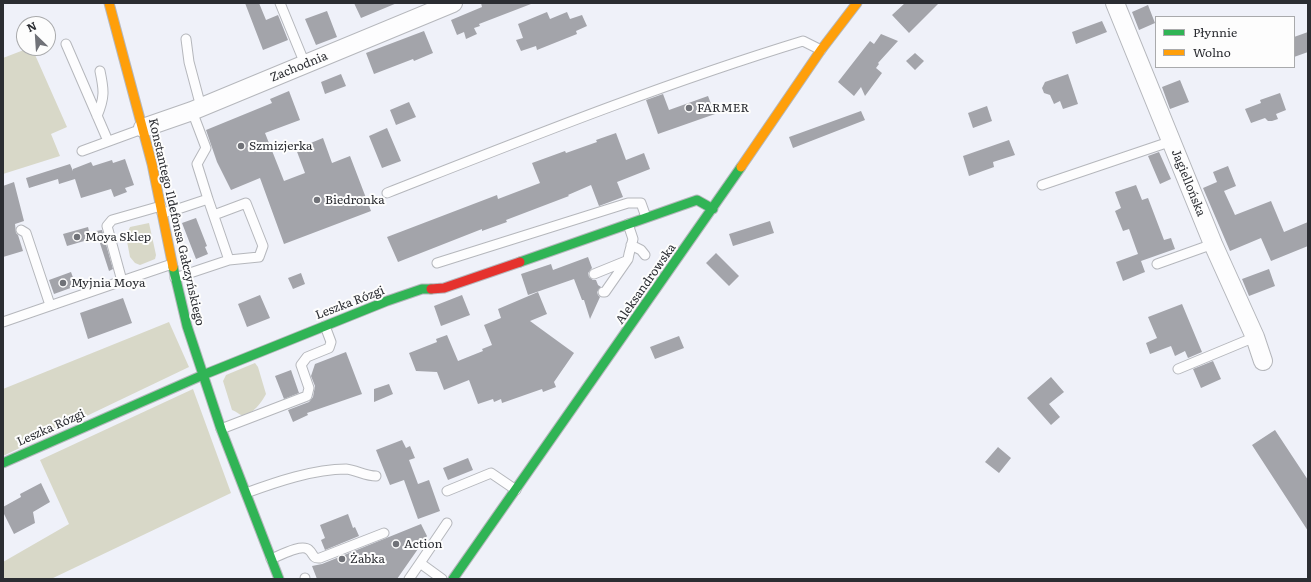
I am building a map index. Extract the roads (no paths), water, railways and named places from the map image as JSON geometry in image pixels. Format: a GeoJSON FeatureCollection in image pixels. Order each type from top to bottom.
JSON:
{"type":"FeatureCollection","features":[{"type":"Feature","properties":{"kind":"street","name":"Konstantego Ildefonsa Gałczyńskiego"},"geometry":{"type":"LineString","coordinates":[[109,3],[143,128],[175,278],[187,326],[221,429],[279,579]]}},
{"type":"Feature","properties":{"kind":"street","name":"Zachodnia"},"geometry":{"type":"LineString","coordinates":[[143,128],[196,109],[453,3]]}},
{"type":"Feature","properties":{"kind":"street","name":"Aleksandrowska"},"geometry":{"type":"LineString","coordinates":[[452,579],[713,209],[821,50],[857,3]]}},
{"type":"Feature","properties":{"kind":"street","name":"Jagiellońska"},"geometry":{"type":"LineString","coordinates":[[1116,3],[1213,244],[1255,337],[1263,361]]}},
{"type":"Feature","properties":{"kind":"street","name":"Leszka Rózgi"},"geometry":{"type":"LineString","coordinates":[[3,463],[202,375],[387,301],[422,289],[444,288],[697,200],[713,209]]}},
{"type":"Feature","properties":{"kind":"lane"},"geometry":{"type":"LineString","coordinates":[[280,3],[305,64]]}},
{"type":"Feature","properties":{"kind":"lane"},"geometry":{"type":"LineString","coordinates":[[186,39],[196,109],[206,148],[197,164],[229,260]]}},
{"type":"Feature","properties":{"kind":"lane"},"geometry":{"type":"LineString","coordinates":[[387,193],[632,98],[767,52],[803,41],[821,50]]}},
{"type":"Feature","properties":{"kind":"lane"},"geometry":{"type":"LineString","coordinates":[[66,44],[108,141]]}},
{"type":"Feature","properties":{"kind":"lane"},"geometry":{"type":"LineString","coordinates":[[97,116],[103,103],[103,86],[100,71]]}},
{"type":"Feature","properties":{"kind":"lane"},"geometry":{"type":"LineString","coordinates":[[82,151],[143,128]]}},
{"type":"Feature","properties":{"kind":"lane"},"geometry":{"type":"LineString","coordinates":[[1042,185],[1172,141]]}},
{"type":"Feature","properties":{"kind":"lane"},"geometry":{"type":"LineString","coordinates":[[122,281],[107,226],[112,220],[161,210],[175,210],[208,198]]}},
{"type":"Feature","properties":{"kind":"lane"},"geometry":{"type":"LineString","coordinates":[[175,278],[229,260],[260,257],[263,246],[246,203],[214,215]]}},
{"type":"Feature","properties":{"kind":"lane"},"geometry":{"type":"LineString","coordinates":[[437,263],[628,203],[640,203],[646,218]]}},
{"type":"Feature","properties":{"kind":"lane"},"geometry":{"type":"LineString","coordinates":[[603,292],[605,292],[626,261],[632,245],[633,239],[627,224]]}},
{"type":"Feature","properties":{"kind":"lane"},"geometry":{"type":"LineString","coordinates":[[21,230],[26,233],[50,305]]}},
{"type":"Feature","properties":{"kind":"lane"},"geometry":{"type":"LineString","coordinates":[[1157,264],[1213,244]]}},
{"type":"Feature","properties":{"kind":"lane"},"geometry":{"type":"LineString","coordinates":[[632,245],[641,250],[645,255]]}},
{"type":"Feature","properties":{"kind":"lane"},"geometry":{"type":"LineString","coordinates":[[594,274],[626,261]]}},
{"type":"Feature","properties":{"kind":"lane"},"geometry":{"type":"LineString","coordinates":[[3,322],[172,264]]}},
{"type":"Feature","properties":{"kind":"lane"},"geometry":{"type":"LineString","coordinates":[[221,429],[307,396],[309,388],[301,364],[307,357],[329,348],[331,342],[325,326]]}},
{"type":"Feature","properties":{"kind":"lane"},"geometry":{"type":"LineString","coordinates":[[1178,369],[1255,337]]}},
{"type":"Feature","properties":{"kind":"lane"},"geometry":{"type":"LineString","coordinates":[[246,493],[307,474],[348,469],[366,475],[376,476]]}},
{"type":"Feature","properties":{"kind":"lane"},"geometry":{"type":"LineString","coordinates":[[447,491],[491,473],[516,490]]}},
{"type":"Feature","properties":{"kind":"lane"},"geometry":{"type":"LineString","coordinates":[[409,579],[447,523]]}},
{"type":"Feature","properties":{"kind":"lane"},"geometry":{"type":"LineString","coordinates":[[271,559],[299,548],[309,550],[312,557],[316,559],[384,533]]}},
{"type":"Feature","properties":{"kind":"lane"},"geometry":{"type":"LineString","coordinates":[[420,563],[442,579]]}},
{"type":"Feature","properties":{"kind":"place","name":"FARMER"},"geometry":{"type":"Point","coordinates":[689,108]}},
{"type":"Feature","properties":{"kind":"place","name":"Szmizjerka"},"geometry":{"type":"Point","coordinates":[241,146]}},
{"type":"Feature","properties":{"kind":"place","name":"Biedronka"},"geometry":{"type":"Point","coordinates":[317,200]}},
{"type":"Feature","properties":{"kind":"place","name":"Moya Sklep"},"geometry":{"type":"Point","coordinates":[77,237]}},
{"type":"Feature","properties":{"kind":"place","name":"Myjnia Moya"},"geometry":{"type":"Point","coordinates":[63,283]}},
{"type":"Feature","properties":{"kind":"place","name":"Action"},"geometry":{"type":"Point","coordinates":[396,544]}},
{"type":"Feature","properties":{"kind":"place","name":"Żabka"},"geometry":{"type":"Point","coordinates":[342,559]}}]}
